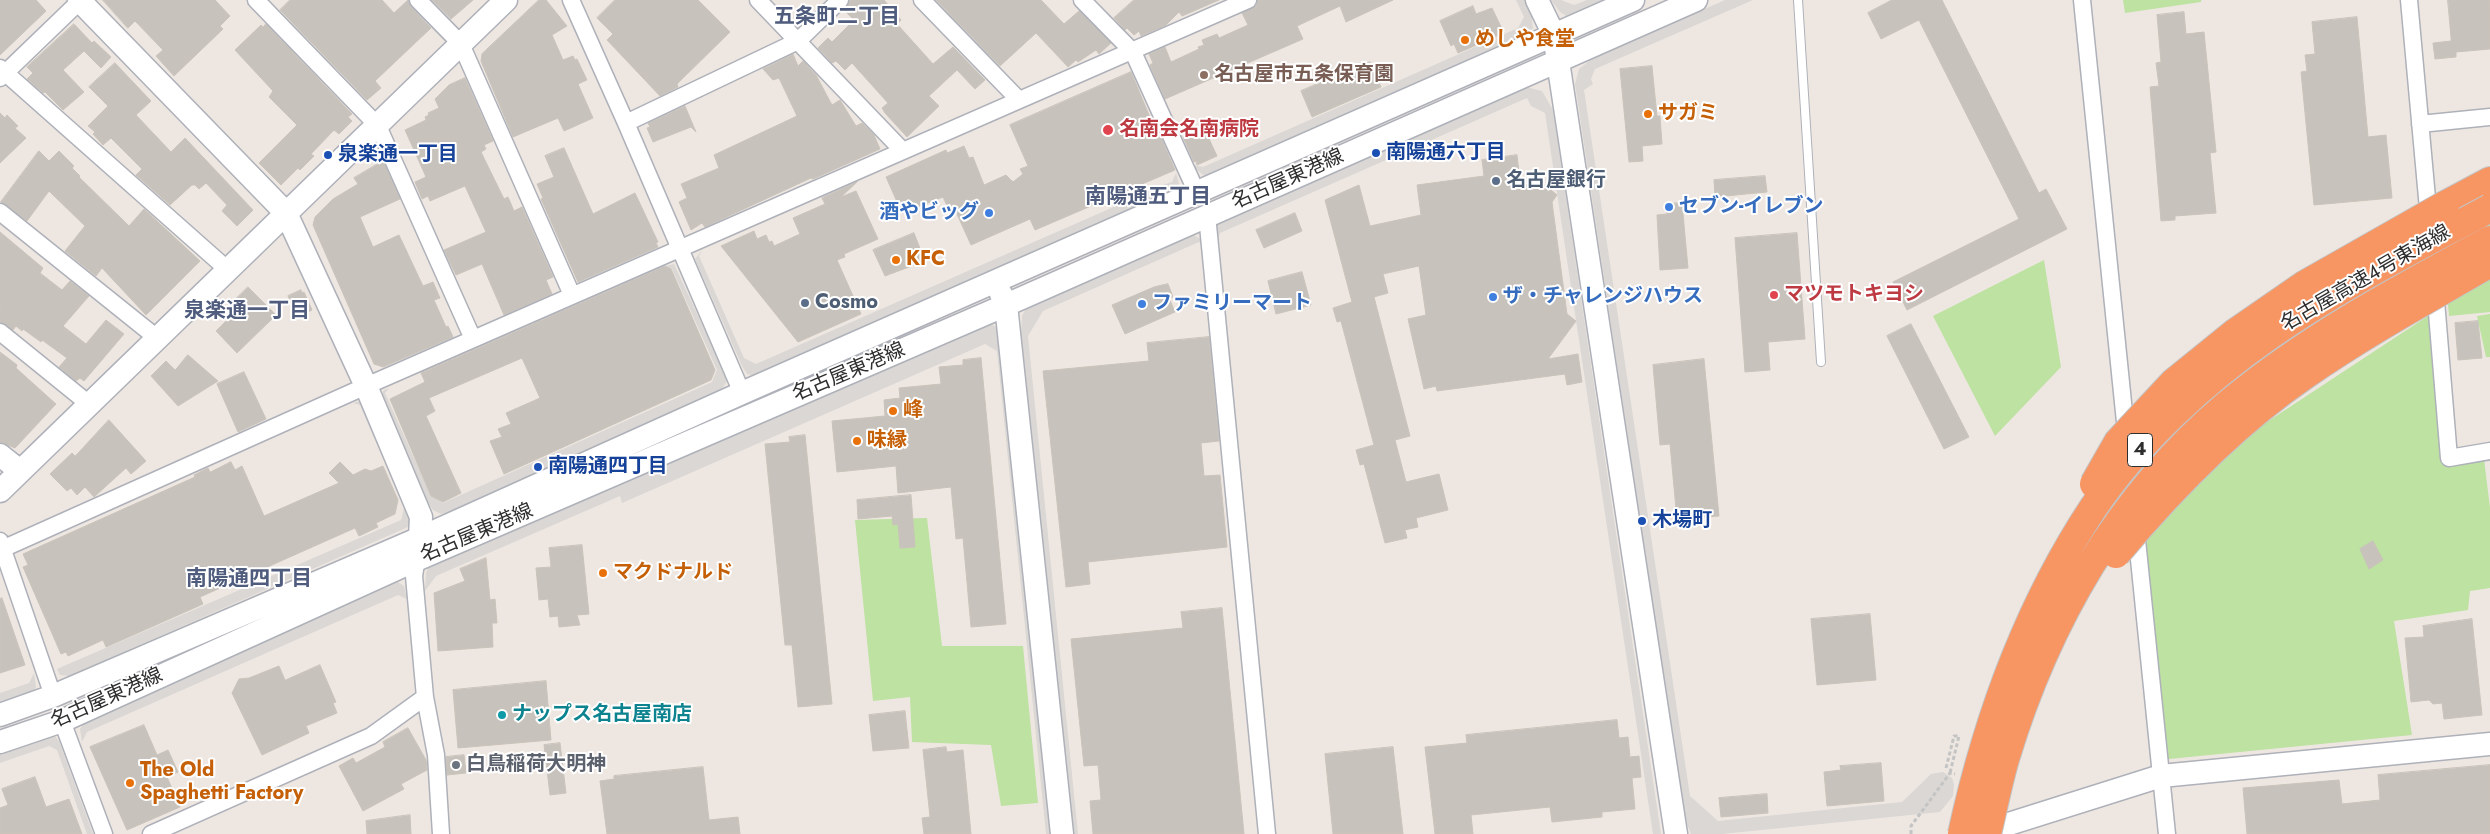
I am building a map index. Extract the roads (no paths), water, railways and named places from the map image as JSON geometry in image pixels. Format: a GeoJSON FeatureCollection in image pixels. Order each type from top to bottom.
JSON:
{"type":"FeatureCollection","features":[{"type":"Feature","properties":{"kind":"highway"},"geometry":{"type":"LineString","coordinates":[[1976,834],[2000,757],[2014,693],[2082,505],[2118,442],[2166,389],[2236,332],[2304,284],[2490,181]]}},
{"type":"Feature","properties":{"kind":"highway","name":"名古屋高速4号東海線"},"geometry":{"type":"LineString","coordinates":[[1976,834],[1976,773],[1999,696],[2019,647],[2070,546],[2093,508],[2118,475],[2186,403],[2223,370],[2270,335],[2339,290],[2490,208]]}},
{"type":"Feature","properties":{"kind":"highway","name":"名古屋高速4号東海線"},"geometry":{"type":"LineString","coordinates":[[1976,834],[2005,760],[2025,699],[2062,615],[2104,544],[2150,481],[2228,405],[2293,355],[2356,315],[2490,240]]}},
{"type":"Feature","properties":{"kind":"highway"},"geometry":{"type":"LineString","coordinates":[[2014,693],[2064,615],[2164,499],[2214,450],[2304,375],[2392,319],[2490,263]]}},
{"type":"Feature","properties":{"kind":"main road"},"geometry":{"type":"LineString","coordinates":[[80,0],[286,213],[366,386],[421,517],[420,538]]}},
{"type":"Feature","properties":{"kind":"main road"},"geometry":{"type":"LineString","coordinates":[[0,490],[506,0]]}},
{"type":"Feature","properties":{"kind":"main road"},"geometry":{"type":"LineString","coordinates":[[1537,0],[1554,35],[1676,834]]}},
{"type":"Feature","properties":{"kind":"main road","name":"名古屋東港線"},"geometry":{"type":"LineString","coordinates":[[0,715],[53,696],[420,538],[742,393],[1633,0]]}},
{"type":"Feature","properties":{"kind":"main road","name":"名古屋東港線"},"geometry":{"type":"LineString","coordinates":[[0,742],[62,721],[416,560],[1006,305],[1696,0]]}},
{"type":"Feature","properties":{"kind":"main road"},"geometry":{"type":"LineString","coordinates":[[995,281],[1006,305],[1062,834]]}},
{"type":"Feature","properties":{"kind":"main road"},"geometry":{"type":"LineString","coordinates":[[0,454],[20,471]]}},
{"type":"Feature","properties":{"kind":"main road"},"geometry":{"type":"LineString","coordinates":[[1976,834],[2161,776],[2490,744]]}},
{"type":"Feature","properties":{"kind":"street"},"geometry":{"type":"LineString","coordinates":[[80,0],[2,73],[228,270]]}},
{"type":"Feature","properties":{"kind":"street"},"geometry":{"type":"LineString","coordinates":[[256,0],[378,126],[473,339]]}},
{"type":"Feature","properties":{"kind":"street"},"geometry":{"type":"LineString","coordinates":[[418,0],[461,44],[572,295]]}},
{"type":"Feature","properties":{"kind":"street"},"geometry":{"type":"LineString","coordinates":[[571,0],[742,393]]}},
{"type":"Feature","properties":{"kind":"street"},"geometry":{"type":"LineString","coordinates":[[758,0],[903,151]]}},
{"type":"Feature","properties":{"kind":"street"},"geometry":{"type":"LineString","coordinates":[[626,123],[798,41],[840,0]]}},
{"type":"Feature","properties":{"kind":"street"},"geometry":{"type":"LineString","coordinates":[[922,0],[1019,100]]}},
{"type":"Feature","properties":{"kind":"street"},"geometry":{"type":"LineString","coordinates":[[1082,0],[1132,52],[1197,193]]}},
{"type":"Feature","properties":{"kind":"street"},"geometry":{"type":"LineString","coordinates":[[53,696],[1,546],[1248,0]]}},
{"type":"Feature","properties":{"kind":"street"},"geometry":{"type":"LineString","coordinates":[[2082,0],[2167,834]]}},
{"type":"Feature","properties":{"kind":"street"},"geometry":{"type":"LineString","coordinates":[[2409,0],[2449,458],[2490,451]]}},
{"type":"Feature","properties":{"kind":"street"},"geometry":{"type":"LineString","coordinates":[[2420,124],[2490,117]]}},
{"type":"Feature","properties":{"kind":"street"},"geometry":{"type":"LineString","coordinates":[[0,212],[157,338]]}},
{"type":"Feature","properties":{"kind":"street"},"geometry":{"type":"LineString","coordinates":[[1208,215],[1267,834]]}},
{"type":"Feature","properties":{"kind":"street"},"geometry":{"type":"LineString","coordinates":[[0,332],[89,404]]}},
{"type":"Feature","properties":{"kind":"street"},"geometry":{"type":"LineString","coordinates":[[420,538],[414,576],[425,697],[436,755],[441,834]]}},
{"type":"Feature","properties":{"kind":"street"},"geometry":{"type":"LineString","coordinates":[[151,834],[371,736],[425,697]]}},
{"type":"Feature","properties":{"kind":"street"},"geometry":{"type":"LineString","coordinates":[[62,721],[104,834]]}},
{"type":"Feature","properties":{"kind":"lane"},"geometry":{"type":"LineString","coordinates":[[1798,0],[1821,362]]}},
{"type":"Feature","properties":{"kind":"place","name":"めしや食堂"},"geometry":{"type":"Point","coordinates":[1465,40]}},
{"type":"Feature","properties":{"kind":"place","name":"名古屋市五条保育園"},"geometry":{"type":"Point","coordinates":[1204,75]}},
{"type":"Feature","properties":{"kind":"place","name":"サガミ"},"geometry":{"type":"Point","coordinates":[1648,114]}},
{"type":"Feature","properties":{"kind":"place","name":"名南会名南病院"},"geometry":{"type":"Point","coordinates":[1108,130]}},
{"type":"Feature","properties":{"kind":"place","name":"南陽通六丁目"},"geometry":{"type":"Point","coordinates":[1376,153]}},
{"type":"Feature","properties":{"kind":"place","name":"泉楽通一丁目"},"geometry":{"type":"Point","coordinates":[328,155]}},
{"type":"Feature","properties":{"kind":"place","name":"名古屋銀行"},"geometry":{"type":"Point","coordinates":[1496,181]}},
{"type":"Feature","properties":{"kind":"place","name":"セブン-イレブン"},"geometry":{"type":"Point","coordinates":[1669,207]}},
{"type":"Feature","properties":{"kind":"place","name":"酒やビッグ"},"geometry":{"type":"Point","coordinates":[989,213]}},
{"type":"Feature","properties":{"kind":"place","name":"KFC"},"geometry":{"type":"Point","coordinates":[896,260]}},
{"type":"Feature","properties":{"kind":"place","name":"マツモトキヨシ"},"geometry":{"type":"Point","coordinates":[1774,295]}},
{"type":"Feature","properties":{"kind":"place","name":"ザ・チャレンジハウス"},"geometry":{"type":"Point","coordinates":[1493,297]}},
{"type":"Feature","properties":{"kind":"place","name":"Cosmo"},"geometry":{"type":"Point","coordinates":[805,303]}},
{"type":"Feature","properties":{"kind":"place","name":"ファミリーマート"},"geometry":{"type":"Point","coordinates":[1142,304]}},
{"type":"Feature","properties":{"kind":"place","name":"峰"},"geometry":{"type":"Point","coordinates":[893,411]}},
{"type":"Feature","properties":{"kind":"place","name":"味縁"},"geometry":{"type":"Point","coordinates":[857,441]}},
{"type":"Feature","properties":{"kind":"place","name":"南陽通四丁目"},"geometry":{"type":"Point","coordinates":[538,467]}},
{"type":"Feature","properties":{"kind":"place","name":"木場町"},"geometry":{"type":"Point","coordinates":[1642,521]}},
{"type":"Feature","properties":{"kind":"place","name":"マクドナルド"},"geometry":{"type":"Point","coordinates":[603,573]}},
{"type":"Feature","properties":{"kind":"place","name":"ナップス名古屋南店"},"geometry":{"type":"Point","coordinates":[502,715]}},
{"type":"Feature","properties":{"kind":"place","name":"白鳥稲荷大明神"},"geometry":{"type":"Point","coordinates":[456,765]}},
{"type":"Feature","properties":{"kind":"place","name":"The Old Spaghetti Factory"},"geometry":{"type":"Point","coordinates":[130,783]}},
{"type":"Feature","properties":{"kind":"district","name":"五条町二丁目"},"geometry":{"type":"Point","coordinates":[837,18]}},
{"type":"Feature","properties":{"kind":"district","name":"南陽通五丁目"},"geometry":{"type":"Point","coordinates":[1148,198]}},
{"type":"Feature","properties":{"kind":"district","name":"泉楽通一丁目"},"geometry":{"type":"Point","coordinates":[247,312]}},
{"type":"Feature","properties":{"kind":"district","name":"南陽通四丁目"},"geometry":{"type":"Point","coordinates":[249,580]}}]}
